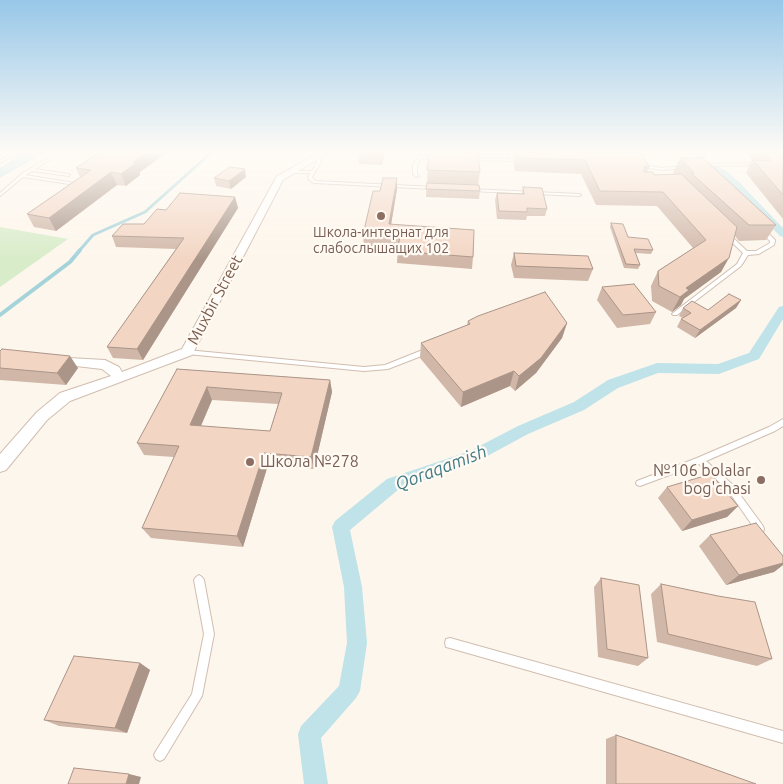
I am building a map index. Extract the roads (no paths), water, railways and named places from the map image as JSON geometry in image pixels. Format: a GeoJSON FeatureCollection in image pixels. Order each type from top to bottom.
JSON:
{"type":"FeatureCollection","features":[{"type":"Feature","properties":{"kind":"street","name":"Muxbir Street"},"geometry":{"type":"LineString","coordinates":[[0,466],[42,416],[65,398],[187,352],[275,188]]}},
{"type":"Feature","properties":{"kind":"street"},"geometry":{"type":"LineString","coordinates":[[37,358],[105,365],[114,370],[118,377]]}},
{"type":"Feature","properties":{"kind":"lane"},"geometry":{"type":"LineString","coordinates":[[433,188],[442,188]]}},
{"type":"Feature","properties":{"kind":"lane"},"geometry":{"type":"LineString","coordinates":[[462,189],[580,195]]}},
{"type":"Feature","properties":{"kind":"lane"},"geometry":{"type":"LineString","coordinates":[[725,232],[746,253],[757,253],[774,241],[760,227]]}},
{"type":"Feature","properties":{"kind":"lane"},"geometry":{"type":"LineString","coordinates":[[675,314],[740,265],[746,253]]}},
{"type":"Feature","properties":{"kind":"lane"},"geometry":{"type":"LineString","coordinates":[[187,352],[364,369],[386,367],[436,347]]}},
{"type":"Feature","properties":{"kind":"lane"},"geometry":{"type":"LineString","coordinates":[[640,482],[700,460],[772,429],[783,422]]}},
{"type":"Feature","properties":{"kind":"lane"},"geometry":{"type":"LineString","coordinates":[[700,460],[730,487],[767,539]]}},
{"type":"Feature","properties":{"kind":"lane"},"geometry":{"type":"LineString","coordinates":[[160,755],[196,696],[209,634],[199,580]]}},
{"type":"Feature","properties":{"kind":"lane"},"geometry":{"type":"LineString","coordinates":[[450,643],[783,737]]}},
{"type":"Feature","properties":{"kind":"waterway"},"geometry":{"type":"LineString","coordinates":[[79,251],[93,235],[145,212],[172,188]]}},
{"type":"Feature","properties":{"kind":"waterway","name":"Qoraqamish"},"geometry":{"type":"LineString","coordinates":[[739,188],[783,234]]}},
{"type":"Feature","properties":{"kind":"waterway"},"geometry":{"type":"LineString","coordinates":[[0,315],[70,262],[80,250]]}},
{"type":"Feature","properties":{"kind":"waterway","name":"Qoraqamish"},"geometry":{"type":"LineString","coordinates":[[316,784],[309,734],[349,691],[357,643],[353,587],[341,527],[393,484],[475,456],[523,430],[579,406],[613,384],[657,368],[719,369],[754,356],[783,310]]}},
{"type":"Feature","properties":{"kind":"place","name":"Школа-интернат для слабослышащих 102"},"geometry":{"type":"Point","coordinates":[381,216]}},
{"type":"Feature","properties":{"kind":"place","name":"Школа №278"},"geometry":{"type":"Point","coordinates":[250,462]}},
{"type":"Feature","properties":{"kind":"place","name":"№106 bolalar bog'chasi"},"geometry":{"type":"Point","coordinates":[761,480]}}]}
